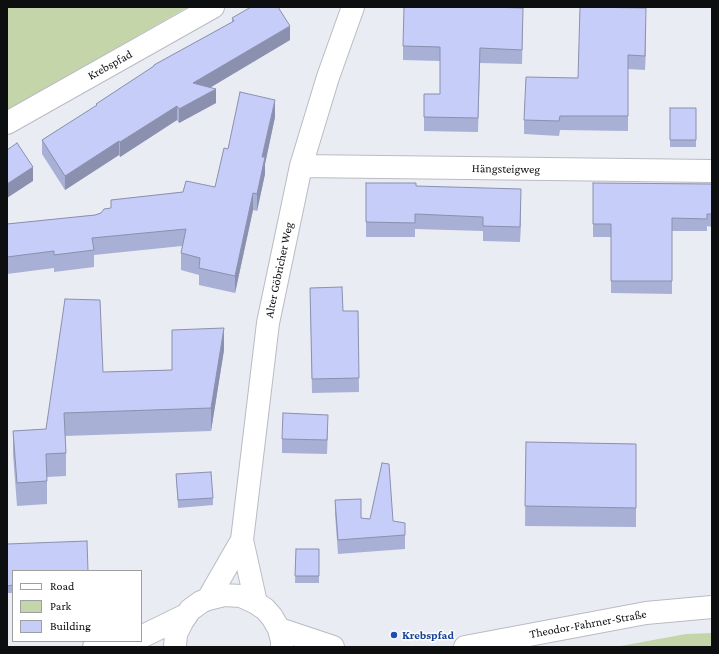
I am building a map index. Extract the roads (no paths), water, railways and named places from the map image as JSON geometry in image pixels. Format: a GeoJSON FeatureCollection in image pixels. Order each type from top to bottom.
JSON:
{"type":"FeatureCollection","features":[{"type":"Feature","properties":{"kind":"street","name":"Krebspfad"},"geometry":{"type":"LineString","coordinates":[[7,123],[213,7]]}},
{"type":"Feature","properties":{"kind":"street","name":"Alter Göbricher Weg"},"geometry":{"type":"LineString","coordinates":[[256,603],[242,540],[268,323],[301,166],[328,77],[353,7]]}},
{"type":"Feature","properties":{"kind":"street","name":"Hängsteigweg"},"geometry":{"type":"LineString","coordinates":[[301,166],[712,171]]}},
{"type":"Feature","properties":{"kind":"street","name":"Alter Göbricher Weg"},"geometry":{"type":"LineString","coordinates":[[208,599],[242,540]]}},
{"type":"Feature","properties":{"kind":"street"},"geometry":{"type":"LineString","coordinates":[[175,647],[176,634],[190,610],[201,602],[224,595],[241,596],[256,603],[264,609],[272,617],[280,638],[333,647]]}},
{"type":"Feature","properties":{"kind":"street","name":"Theodor-Fahrner-Straße"},"geometry":{"type":"LineString","coordinates":[[465,647],[646,613],[712,607]]}},
{"type":"Feature","properties":{"kind":"street"},"geometry":{"type":"LineString","coordinates":[[142,637],[186,615]]}},
{"type":"Feature","properties":{"kind":"street"},"geometry":{"type":"LineString","coordinates":[[94,647],[133,642]]}},
{"type":"Feature","properties":{"kind":"place","name":"Krebspfad"},"geometry":{"type":"Point","coordinates":[394,635]}}]}
